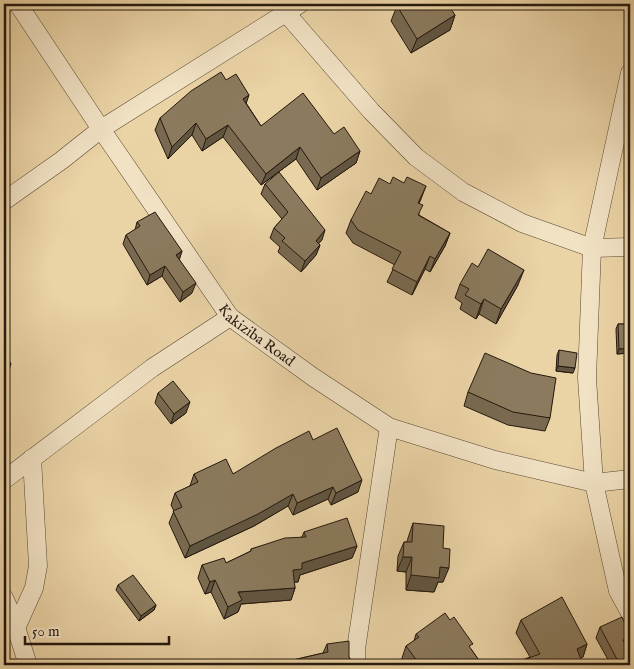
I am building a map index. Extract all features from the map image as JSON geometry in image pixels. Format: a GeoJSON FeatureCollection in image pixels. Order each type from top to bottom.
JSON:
{"type":"FeatureCollection","features":[{"type":"Feature","properties":{"kind":"street","name":"Kakiziba Road"},"geometry":{"type":"LineString","coordinates":[[18,4],[230,317],[313,377],[389,427],[495,460],[594,483],[630,479]]}},
{"type":"Feature","properties":{"kind":"street"},"geometry":{"type":"LineString","coordinates":[[4,201],[62,160],[101,129],[293,8],[371,111],[416,156],[463,192],[522,223],[592,248],[630,247]]}},
{"type":"Feature","properties":{"kind":"street"},"geometry":{"type":"LineString","coordinates":[[630,74],[592,248],[587,378],[594,483],[618,591],[630,613]]}},
{"type":"Feature","properties":{"kind":"street"},"geometry":{"type":"LineString","coordinates":[[4,480],[152,368],[230,317]]}},
{"type":"Feature","properties":{"kind":"street"},"geometry":{"type":"LineString","coordinates":[[356,665],[356,649],[389,427]]}},
{"type":"Feature","properties":{"kind":"street"},"geometry":{"type":"LineString","coordinates":[[16,628],[34,588],[38,566],[32,458]]}},
{"type":"Feature","properties":{"kind":"street"},"geometry":{"type":"LineString","coordinates":[[4,598],[28,665]]}},
{"type":"Feature","properties":{"kind":"building"},"geometry":{"type":"Polygon","coordinates":[[[400,4],[448,4],[455,15],[417,39],[397,6],[400,4]]]}},
{"type":"Feature","properties":{"kind":"building"},"geometry":{"type":"Polygon","coordinates":[[[221,72],[226,80],[236,74],[249,95],[243,99],[261,126],[303,93],[334,134],[344,127],[360,151],[321,178],[300,147],[266,174],[228,125],[206,139],[196,123],[172,147],[160,118],[191,91],[221,72]]]}},
{"type":"Feature","properties":{"kind":"building"},"geometry":{"type":"Polygon","coordinates":[[[279,172],[325,230],[316,241],[320,245],[305,261],[282,241],[285,238],[274,228],[288,212],[265,184],[279,172]]]}},
{"type":"Feature","properties":{"kind":"building"},"geometry":{"type":"Polygon","coordinates":[[[393,177],[404,183],[407,177],[426,186],[418,203],[423,205],[418,215],[450,233],[435,259],[430,256],[417,282],[392,269],[401,252],[358,230],[351,220],[366,191],[371,194],[379,178],[390,184],[393,177]]]}},
{"type":"Feature","properties":{"kind":"building"},"geometry":{"type":"Polygon","coordinates":[[[155,212],[182,251],[176,255],[196,283],[183,292],[165,266],[150,275],[126,235],[140,226],[137,222],[155,212]]]}},
{"type":"Feature","properties":{"kind":"building"},"geometry":{"type":"Polygon","coordinates":[[[488,249],[524,270],[501,309],[484,299],[481,304],[465,295],[469,289],[460,284],[472,263],[478,267],[488,249]]]}},
{"type":"Feature","properties":{"kind":"building"},"geometry":{"type":"Polygon","coordinates":[[[618,324],[630,324],[630,348],[619,349],[618,324]]]}},
{"type":"Feature","properties":{"kind":"building"},"geometry":{"type":"Polygon","coordinates":[[[559,350],[577,353],[575,368],[558,366],[559,350]]]}},
{"type":"Feature","properties":{"kind":"building"},"geometry":{"type":"Polygon","coordinates":[[[4,352],[11,364],[4,368],[4,352]]]}},
{"type":"Feature","properties":{"kind":"building"},"geometry":{"type":"Polygon","coordinates":[[[485,353],[531,373],[556,378],[550,418],[513,412],[468,392],[485,353]]]}},
{"type":"Feature","properties":{"kind":"building"},"geometry":{"type":"Polygon","coordinates":[[[173,381],[190,402],[174,414],[158,393],[173,381]]]}},
{"type":"Feature","properties":{"kind":"building"},"geometry":{"type":"Polygon","coordinates":[[[337,428],[362,480],[336,493],[333,487],[297,503],[293,494],[258,514],[190,546],[173,511],[182,507],[175,493],[198,482],[194,474],[226,459],[233,474],[309,431],[313,440],[337,428]]]}},
{"type":"Feature","properties":{"kind":"building"},"geometry":{"type":"Polygon","coordinates":[[[347,518],[357,546],[302,563],[302,569],[293,570],[295,588],[238,592],[242,600],[228,607],[215,580],[210,582],[202,565],[224,558],[226,563],[251,551],[251,549],[285,538],[306,537],[304,532],[347,518]]]}},
{"type":"Feature","properties":{"kind":"building"},"geometry":{"type":"Polygon","coordinates":[[[413,523],[444,526],[443,548],[450,549],[449,568],[440,567],[439,578],[411,575],[412,557],[403,557],[404,542],[412,542],[413,523]]]}},
{"type":"Feature","properties":{"kind":"building"},"geometry":{"type":"Polygon","coordinates":[[[133,575],[156,605],[141,616],[118,585],[133,575]]]}},
{"type":"Feature","properties":{"kind":"building"},"geometry":{"type":"Polygon","coordinates":[[[562,597],[587,644],[577,649],[583,665],[522,665],[520,661],[540,654],[521,620],[562,597]]]}},
{"type":"Feature","properties":{"kind":"building"},"geometry":{"type":"Polygon","coordinates":[[[445,613],[450,620],[454,617],[473,644],[469,646],[478,659],[468,665],[420,665],[406,646],[419,637],[416,634],[445,613]]]}},
{"type":"Feature","properties":{"kind":"building"},"geometry":{"type":"Polygon","coordinates":[[[622,617],[630,635],[623,640],[630,653],[630,665],[620,665],[600,627],[622,617]]]}},
{"type":"Feature","properties":{"kind":"building"},"geometry":{"type":"Polygon","coordinates":[[[349,641],[349,657],[353,665],[294,665],[293,660],[328,652],[327,644],[349,641]]]}}]}
